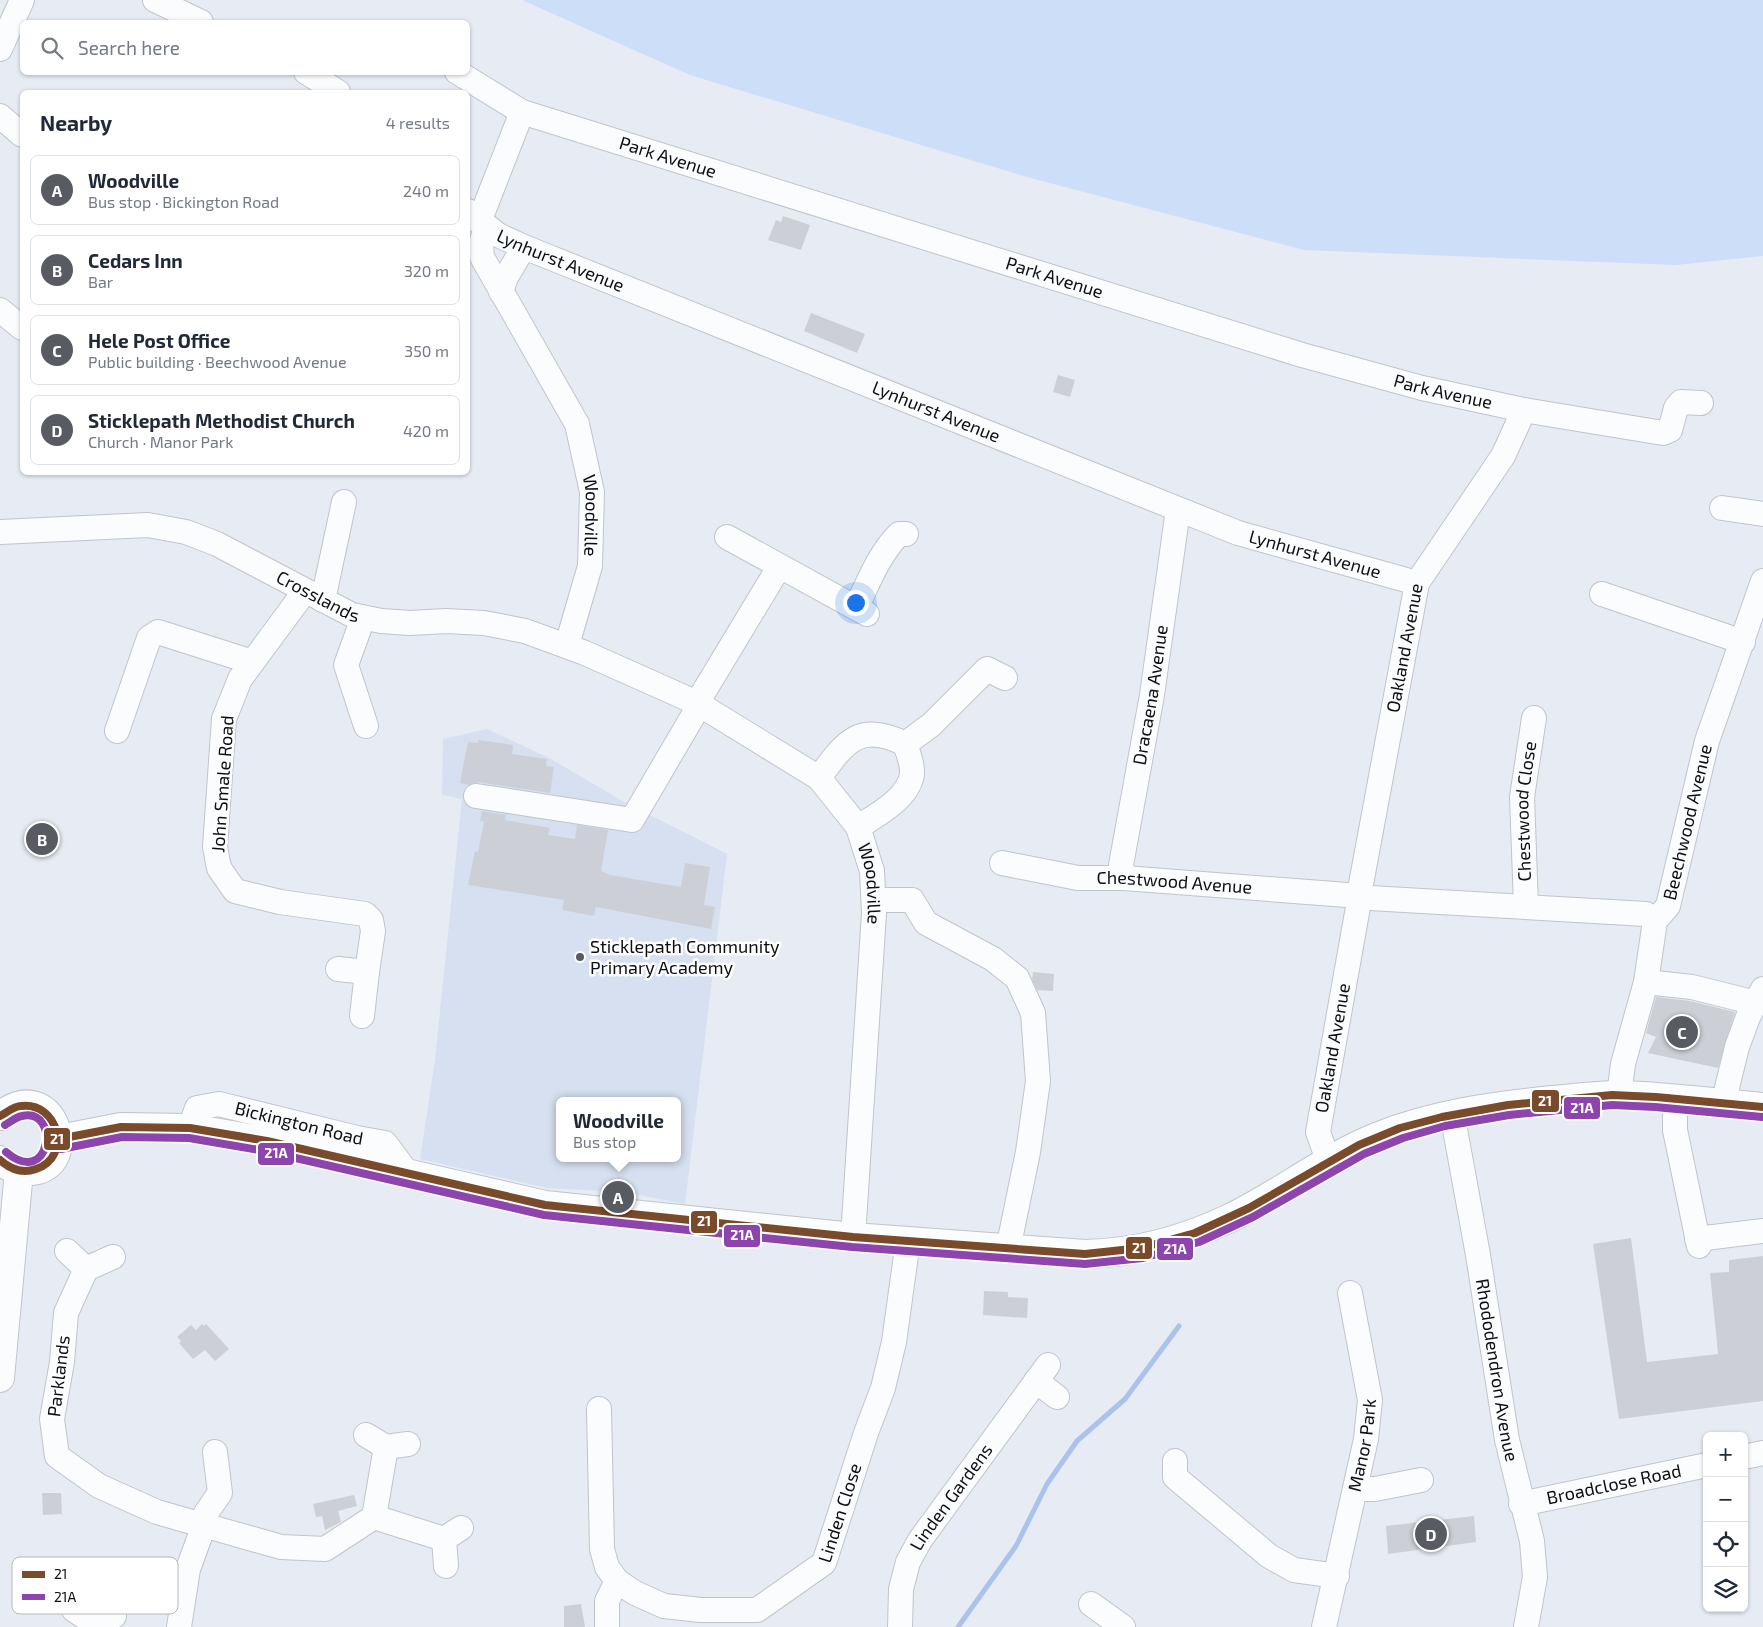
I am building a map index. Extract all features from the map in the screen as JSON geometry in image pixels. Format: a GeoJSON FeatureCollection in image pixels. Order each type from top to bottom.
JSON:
{"type":"FeatureCollection","features":[{"type":"Feature","properties":{"kind":"main road","name":"Bickington Road"},"geometry":{"type":"LineString","coordinates":[[59,1139],[121,1128],[190,1128],[267,1141],[545,1205],[908,1241],[1085,1254],[1116,1253],[1158,1245],[1192,1234],[1232,1217],[1328,1160],[1379,1136],[1452,1113],[1515,1104],[1619,1095],[1763,1107]]}},
{"type":"Feature","properties":{"kind":"main road"},"geometry":{"type":"LineString","coordinates":[[0,1116],[8,1109],[19,1105],[38,1107],[49,1114],[57,1127],[59,1139],[57,1150],[46,1165],[35,1171],[10,1166],[0,1378]]}},
{"type":"Feature","properties":{"kind":"street"},"geometry":{"type":"LineString","coordinates":[[0,49],[22,0]]}},
{"type":"Feature","properties":{"kind":"street"},"geometry":{"type":"LineString","coordinates":[[155,0],[197,20]]}},
{"type":"Feature","properties":{"kind":"street"},"geometry":{"type":"LineString","coordinates":[[311,75],[335,90]]}},
{"type":"Feature","properties":{"kind":"street","name":"Park Avenue"},"geometry":{"type":"LineString","coordinates":[[462,75],[522,112],[1302,355],[1422,388],[1524,410],[1663,433],[1670,430],[1676,408],[1681,402],[1701,403]]}},
{"type":"Feature","properties":{"kind":"street"},"geometry":{"type":"LineString","coordinates":[[478,220],[522,112]]}},
{"type":"Feature","properties":{"kind":"street"},"geometry":{"type":"LineString","coordinates":[[0,116],[20,133]]}},
{"type":"Feature","properties":{"kind":"street","name":"Lynhurst Avenue"},"geometry":{"type":"LineString","coordinates":[[478,220],[498,236],[524,248],[1238,534],[1417,583]]}},
{"type":"Feature","properties":{"kind":"street","name":"Woodville"},"geometry":{"type":"LineString","coordinates":[[478,220],[482,257],[530,338],[577,424],[592,492],[590,566],[567,644],[698,703],[819,778],[858,827],[872,871],[874,900],[853,1236]]}},
{"type":"Feature","properties":{"kind":"street"},"geometry":{"type":"LineString","coordinates":[[501,292],[506,277],[524,248]]}},
{"type":"Feature","properties":{"kind":"street"},"geometry":{"type":"LineString","coordinates":[[0,310],[20,326]]}},
{"type":"Feature","properties":{"kind":"street","name":"Oakland Avenue"},"geometry":{"type":"LineString","coordinates":[[1328,1160],[1318,1132],[1359,896],[1417,583],[1503,456],[1524,410]]}},
{"type":"Feature","properties":{"kind":"street"},"geometry":{"type":"LineString","coordinates":[[314,596],[344,502]]}},
{"type":"Feature","properties":{"kind":"street"},"geometry":{"type":"LineString","coordinates":[[1722,508],[1763,514]]}},
{"type":"Feature","properties":{"kind":"street","name":"Dracaena Avenue"},"geometry":{"type":"LineString","coordinates":[[1124,878],[1121,865],[1152,695],[1178,510]]}},
{"type":"Feature","properties":{"kind":"street","name":"Crosslands"},"geometry":{"type":"LineString","coordinates":[[0,532],[148,525],[186,532],[217,544],[352,615],[410,624],[446,621],[484,623],[525,631],[567,644]]}},
{"type":"Feature","properties":{"kind":"street"},"geometry":{"type":"LineString","coordinates":[[727,537],[862,611],[870,577],[891,542],[899,534],[906,534]]}},
{"type":"Feature","properties":{"kind":"street"},"geometry":{"type":"LineString","coordinates":[[476,796],[632,820],[698,703],[779,567]]}},
{"type":"Feature","properties":{"kind":"street","name":"Beechwood Avenue"},"geometry":{"type":"LineString","coordinates":[[1619,1095],[1623,1064],[1646,982],[1707,741],[1763,581]]}},
{"type":"Feature","properties":{"kind":"street"},"geometry":{"type":"LineString","coordinates":[[1602,594],[1743,642]]}},
{"type":"Feature","properties":{"kind":"street","name":"John Smale Road"},"geometry":{"type":"LineString","coordinates":[[314,596],[252,662],[240,679],[224,719],[215,847],[219,868],[235,891],[280,902],[365,914],[371,920],[373,932],[362,1016]]}},
{"type":"Feature","properties":{"kind":"street"},"geometry":{"type":"LineString","coordinates":[[363,618],[346,665],[366,726]]}},
{"type":"Feature","properties":{"kind":"street"},"geometry":{"type":"LineString","coordinates":[[117,731],[149,638],[158,632],[252,662]]}},
{"type":"Feature","properties":{"kind":"street"},"geometry":{"type":"LineString","coordinates":[[904,744],[931,725],[987,669],[1005,678]]}},
{"type":"Feature","properties":{"kind":"street","name":"Chestwood Close"},"geometry":{"type":"LineString","coordinates":[[1526,906],[1522,797],[1534,718]]}},
{"type":"Feature","properties":{"kind":"street"},"geometry":{"type":"LineString","coordinates":[[819,778],[835,756],[854,738],[872,732],[888,735],[904,744],[911,761],[912,774],[907,790],[877,816],[858,827]]}},
{"type":"Feature","properties":{"kind":"street","name":"Chestwood Avenue"},"geometry":{"type":"LineString","coordinates":[[1002,863],[1078,878],[1124,878],[1359,896],[1646,914],[1662,913]]}},
{"type":"Feature","properties":{"kind":"street"},"geometry":{"type":"LineString","coordinates":[[874,900],[912,900],[926,923],[993,959],[1017,978],[1033,1013],[1038,1081],[1028,1152],[1008,1249]]}},
{"type":"Feature","properties":{"kind":"street"},"geometry":{"type":"LineString","coordinates":[[338,969],[367,972]]}},
{"type":"Feature","properties":{"kind":"street"},"geometry":{"type":"LineString","coordinates":[[1646,982],[1760,996],[1737,1048],[1723,1104]]}},
{"type":"Feature","properties":{"kind":"street"},"geometry":{"type":"LineString","coordinates":[[1675,1099],[1675,1130],[1698,1243],[1763,1231]]}},
{"type":"Feature","properties":{"kind":"street","name":"Rhododendron Avenue"},"geometry":{"type":"LineString","coordinates":[[1452,1113],[1478,1255],[1507,1440],[1521,1504],[1532,1541],[1535,1577],[1526,1627]]}},
{"type":"Feature","properties":{"kind":"street","name":"Linden Close"},"geometry":{"type":"LineString","coordinates":[[599,1408],[602,1549],[606,1567],[617,1580],[635,1594],[664,1606],[760,1618],[824,1563],[866,1433],[884,1388],[894,1342],[908,1241]]}},
{"type":"Feature","properties":{"kind":"street"},"geometry":{"type":"LineString","coordinates":[[67,1251],[86,1269],[113,1257]]}},
{"type":"Feature","properties":{"kind":"street","name":"Parklands"},"geometry":{"type":"LineString","coordinates":[[86,1269],[66,1313],[62,1362],[52,1419],[58,1456],[99,1486],[157,1512],[281,1547],[325,1549],[374,1517]]}},
{"type":"Feature","properties":{"kind":"street","name":"Manor Park"},"geometry":{"type":"LineString","coordinates":[[1324,1627],[1356,1489],[1366,1439],[1370,1400],[1346,1308]]}},
{"type":"Feature","properties":{"kind":"street","name":"Linden Gardens"},"geometry":{"type":"LineString","coordinates":[[900,1627],[901,1589],[908,1562],[920,1540],[1042,1373],[1057,1397]]}},
{"type":"Feature","properties":{"kind":"street"},"geometry":{"type":"LineString","coordinates":[[366,1436],[397,1445],[374,1517],[453,1534],[446,1566]]}},
{"type":"Feature","properties":{"kind":"street"},"geometry":{"type":"LineString","coordinates":[[179,1627],[188,1569],[203,1525],[220,1493],[215,1448]]}},
{"type":"Feature","properties":{"kind":"street"},"geometry":{"type":"LineString","coordinates":[[1748,1456],[1763,1453]]}},
{"type":"Feature","properties":{"kind":"street","name":"Broadclose Road"},"geometry":{"type":"LineString","coordinates":[[1521,1504],[1703,1466]]}},
{"type":"Feature","properties":{"kind":"street"},"geometry":{"type":"LineString","coordinates":[[1168,1474],[1269,1556],[1294,1570],[1337,1576]]}},
{"type":"Feature","properties":{"kind":"street"},"geometry":{"type":"LineString","coordinates":[[1356,1489],[1375,1489],[1421,1480]]}},
{"type":"Feature","properties":{"kind":"street"},"geometry":{"type":"LineString","coordinates":[[606,1627],[608,1601],[617,1580]]}},
{"type":"Feature","properties":{"kind":"street"},"geometry":{"type":"LineString","coordinates":[[1086,1601],[1123,1627]]}},
{"type":"Feature","properties":{"kind":"street"},"geometry":{"type":"LineString","coordinates":[[83,1614],[101,1622]]}},
{"type":"Feature","properties":{"kind":"shaded area"},"geometry":{"type":"Polygon","coordinates":[[[522,0],[1763,0],[1763,256],[1675,265],[1304,250],[1027,177],[690,75],[522,0]]]}},
{"type":"Feature","properties":{"kind":"shaded area","name":"Sticklepath Community Primary Academy"},"geometry":{"type":"Polygon","coordinates":[[[487,729],[549,758],[626,803],[727,854],[685,1204],[624,1192],[547,1188],[420,1159],[435,1060],[462,799],[442,795],[443,739],[487,729]]]}},
{"type":"Feature","properties":{"kind":"building"},"geometry":{"type":"Polygon","coordinates":[[[783,216],[810,225],[801,250],[768,240],[776,220],[781,222],[783,216]]]}},
{"type":"Feature","properties":{"kind":"building"},"geometry":{"type":"Polygon","coordinates":[[[811,313],[865,334],[857,353],[804,331],[811,313]]]}},
{"type":"Feature","properties":{"kind":"building"},"geometry":{"type":"Polygon","coordinates":[[[1058,375],[1075,380],[1070,397],[1053,392],[1058,375]]]}},
{"type":"Feature","properties":{"kind":"building"},"geometry":{"type":"Polygon","coordinates":[[[478,740],[513,745],[512,754],[547,759],[546,766],[554,767],[550,793],[478,782],[469,785],[460,783],[468,742],[478,743],[478,740]]]}},
{"type":"Feature","properties":{"kind":"building"},"geometry":{"type":"Polygon","coordinates":[[[482,811],[506,815],[505,820],[550,828],[548,835],[575,839],[577,825],[608,830],[601,871],[610,875],[681,887],[685,863],[710,867],[704,905],[715,907],[711,929],[596,907],[594,916],[562,910],[564,900],[468,885],[475,851],[478,852],[484,822],[480,821],[482,811]]]}},
{"type":"Feature","properties":{"kind":"building"},"geometry":{"type":"Polygon","coordinates":[[[1033,972],[1054,974],[1053,991],[1037,990],[1032,979],[1033,972]]]}},
{"type":"Feature","properties":{"kind":"building"},"geometry":{"type":"Polygon","coordinates":[[[1656,997],[1690,1001],[1735,1012],[1718,1068],[1648,1053],[1656,1037],[1646,1033],[1656,997]]]}},
{"type":"Feature","properties":{"kind":"building"},"geometry":{"type":"Polygon","coordinates":[[[1631,1238],[1647,1362],[1718,1354],[1710,1273],[1729,1272],[1729,1260],[1763,1256],[1763,1401],[1619,1419],[1593,1244],[1631,1238]]]}},
{"type":"Feature","properties":{"kind":"building"},"geometry":{"type":"Polygon","coordinates":[[[984,1291],[1008,1292],[1008,1297],[1028,1298],[1027,1318],[983,1315],[984,1291]]]}},
{"type":"Feature","properties":{"kind":"building"},"geometry":{"type":"Polygon","coordinates":[[[202,1324],[204,1326],[206,1324],[229,1349],[215,1361],[205,1350],[193,1359],[179,1343],[181,1341],[177,1337],[191,1325],[196,1330],[202,1324]]]}},
{"type":"Feature","properties":{"kind":"building"},"geometry":{"type":"Polygon","coordinates":[[[42,1493],[61,1493],[62,1514],[43,1515],[42,1493]]]}},
{"type":"Feature","properties":{"kind":"building"},"geometry":{"type":"Polygon","coordinates":[[[354,1495],[357,1506],[338,1511],[341,1522],[325,1530],[322,1516],[316,1517],[313,1504],[354,1495]]]}},
{"type":"Feature","properties":{"kind":"building"},"geometry":{"type":"Polygon","coordinates":[[[1474,1516],[1476,1542],[1388,1554],[1386,1526],[1474,1516]]]}},
{"type":"Feature","properties":{"kind":"building"},"geometry":{"type":"Polygon","coordinates":[[[581,1604],[585,1627],[564,1627],[564,1606],[581,1604]]]}},
{"type":"Feature","properties":{"kind":"waterway"},"geometry":{"type":"LineString","coordinates":[[958,1627],[1016,1546],[1047,1484],[1077,1441],[1125,1399],[1179,1326]]}},
{"type":"Feature","properties":{"kind":"transit line","name":"21"},"geometry":{"type":"LineString","coordinates":[[59,1139],[121,1127],[190,1128],[267,1141],[545,1205],[853,1237],[1085,1254],[1141,1248],[1195,1233],[1249,1208],[1359,1145],[1400,1128],[1442,1117],[1508,1105],[1612,1095],[1763,1107]]}},
{"type":"Feature","properties":{"kind":"transit line","name":"21A"},"geometry":{"type":"LineString","coordinates":[[61,1149],[122,1137],[189,1138],[265,1151],[544,1215],[852,1247],[1085,1264],[1143,1258],[1199,1242],[1253,1217],[1364,1154],[1403,1138],[1445,1126],[1509,1115],[1612,1105],[1762,1117]]}},
{"type":"Feature","properties":{"kind":"transit line","name":"21"},"geometry":{"type":"LineString","coordinates":[[0,1116],[18,1106],[34,1107],[44,1112],[52,1121],[56,1131],[57,1142],[54,1153],[47,1163],[36,1169],[16,1170],[0,1160]]}},
{"type":"Feature","properties":{"kind":"transit line","name":"21A"},"geometry":{"type":"LineString","coordinates":[[5,1125],[15,1118],[22,1116],[34,1117],[42,1123],[46,1133],[46,1145],[41,1155],[33,1161],[21,1161],[6,1152]]}},
{"type":"Feature","properties":{"kind":"place","name":"Cedars Inn"},"geometry":{"type":"Point","coordinates":[42,839]}},
{"type":"Feature","properties":{"kind":"place","name":"Sticklepath Community Primary Academy"},"geometry":{"type":"Point","coordinates":[580,957]}},
{"type":"Feature","properties":{"kind":"place","name":"Hele Post Office"},"geometry":{"type":"Point","coordinates":[1682,1032]}},
{"type":"Feature","properties":{"kind":"place","name":"Woodville"},"geometry":{"type":"Point","coordinates":[618,1197]}},
{"type":"Feature","properties":{"kind":"place","name":"Sticklepath Methodist Church"},"geometry":{"type":"Point","coordinates":[1431,1534]}}]}
